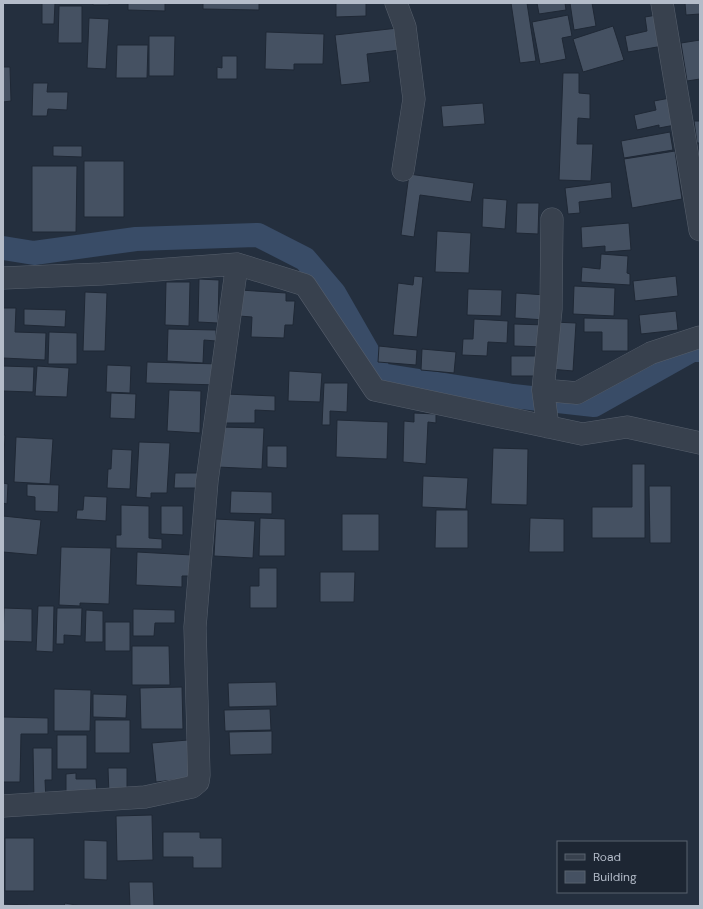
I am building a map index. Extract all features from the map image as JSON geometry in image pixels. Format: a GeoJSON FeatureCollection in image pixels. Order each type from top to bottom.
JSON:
{"type":"FeatureCollection","features":[{"type":"Feature","properties":{"kind":"street"},"geometry":{"type":"LineString","coordinates":[[396,3],[404,27],[414,99],[403,170]]}},
{"type":"Feature","properties":{"kind":"street"},"geometry":{"type":"LineString","coordinates":[[662,3],[700,230]]}},
{"type":"Feature","properties":{"kind":"street"},"geometry":{"type":"LineString","coordinates":[[548,427],[543,390],[551,309],[552,218]]}},
{"type":"Feature","properties":{"kind":"street"},"geometry":{"type":"LineString","coordinates":[[3,278],[101,274],[237,264],[306,285],[376,390],[582,434],[627,427],[700,443]]}},
{"type":"Feature","properties":{"kind":"street"},"geometry":{"type":"LineString","coordinates":[[3,806],[145,797],[192,787],[198,782],[195,627],[207,481],[237,264]]}},
{"type":"Feature","properties":{"kind":"street"},"geometry":{"type":"LineString","coordinates":[[543,390],[577,393],[650,353],[700,337]]}},
{"type":"Feature","properties":{"kind":"building"},"geometry":{"type":"Polygon","coordinates":[[[42,3],[55,3],[54,24],[42,24],[42,3]]]}},
{"type":"Feature","properties":{"kind":"building"},"geometry":{"type":"Polygon","coordinates":[[[93,3],[109,3],[109,5],[93,5],[93,3]]]}},
{"type":"Feature","properties":{"kind":"building"},"geometry":{"type":"Polygon","coordinates":[[[128,3],[165,3],[165,11],[128,10],[128,3]]]}},
{"type":"Feature","properties":{"kind":"building"},"geometry":{"type":"Polygon","coordinates":[[[203,3],[259,3],[259,10],[203,9],[203,3]]]}},
{"type":"Feature","properties":{"kind":"building"},"geometry":{"type":"Polygon","coordinates":[[[336,3],[366,3],[366,16],[336,17],[336,3]]]}},
{"type":"Feature","properties":{"kind":"building"},"geometry":{"type":"Polygon","coordinates":[[[511,3],[527,3],[536,61],[520,63],[511,3]]]}},
{"type":"Feature","properties":{"kind":"building"},"geometry":{"type":"Polygon","coordinates":[[[537,3],[565,3],[566,10],[539,14],[537,3]]]}},
{"type":"Feature","properties":{"kind":"building"},"geometry":{"type":"Polygon","coordinates":[[[570,3],[592,3],[596,26],[574,30],[570,3]]]}},
{"type":"Feature","properties":{"kind":"building"},"geometry":{"type":"Polygon","coordinates":[[[685,3],[700,3],[700,14],[686,15],[685,3]]]}},
{"type":"Feature","properties":{"kind":"building"},"geometry":{"type":"Polygon","coordinates":[[[59,6],[82,6],[82,43],[58,43],[59,6]]]}},
{"type":"Feature","properties":{"kind":"building"},"geometry":{"type":"Polygon","coordinates":[[[568,15],[572,36],[562,38],[566,59],[540,64],[532,22],[568,15]]]}},
{"type":"Feature","properties":{"kind":"building"},"geometry":{"type":"Polygon","coordinates":[[[657,15],[663,46],[628,52],[625,36],[647,31],[645,17],[657,15]]]}},
{"type":"Feature","properties":{"kind":"building"},"geometry":{"type":"Polygon","coordinates":[[[89,18],[109,19],[106,69],[87,68],[89,18]]]}},
{"type":"Feature","properties":{"kind":"building"},"geometry":{"type":"Polygon","coordinates":[[[613,26],[624,60],[583,72],[573,39],[613,26]]]}},
{"type":"Feature","properties":{"kind":"building"},"geometry":{"type":"Polygon","coordinates":[[[398,28],[400,50],[367,54],[370,82],[341,85],[335,35],[398,28]]]}},
{"type":"Feature","properties":{"kind":"building"},"geometry":{"type":"Polygon","coordinates":[[[266,32],[324,34],[323,64],[294,64],[294,70],[265,69],[266,32]]]}},
{"type":"Feature","properties":{"kind":"building"},"geometry":{"type":"Polygon","coordinates":[[[149,36],[175,36],[174,76],[149,76],[149,36]]]}},
{"type":"Feature","properties":{"kind":"building"},"geometry":{"type":"Polygon","coordinates":[[[700,40],[700,79],[687,81],[681,43],[700,40]]]}},
{"type":"Feature","properties":{"kind":"building"},"geometry":{"type":"Polygon","coordinates":[[[117,45],[148,45],[147,78],[116,78],[117,45]]]}},
{"type":"Feature","properties":{"kind":"building"},"geometry":{"type":"Polygon","coordinates":[[[222,56],[237,56],[237,79],[217,79],[217,67],[222,68],[222,56]]]}},
{"type":"Feature","properties":{"kind":"building"},"geometry":{"type":"Polygon","coordinates":[[[3,67],[10,67],[11,101],[3,102],[3,67]]]}},
{"type":"Feature","properties":{"kind":"building"},"geometry":{"type":"Polygon","coordinates":[[[563,73],[579,73],[579,93],[590,94],[590,119],[578,118],[577,144],[593,144],[591,181],[559,180],[563,73]]]}},
{"type":"Feature","properties":{"kind":"building"},"geometry":{"type":"Polygon","coordinates":[[[33,83],[48,83],[47,92],[68,92],[67,110],[48,109],[47,116],[32,116],[33,83]]]}},
{"type":"Feature","properties":{"kind":"building"},"geometry":{"type":"Polygon","coordinates":[[[670,98],[675,125],[659,128],[659,125],[637,130],[634,115],[656,110],[654,101],[670,98]]]}},
{"type":"Feature","properties":{"kind":"building"},"geometry":{"type":"Polygon","coordinates":[[[483,103],[485,124],[443,127],[441,106],[483,103]]]}},
{"type":"Feature","properties":{"kind":"building"},"geometry":{"type":"Polygon","coordinates":[[[694,121],[700,121],[700,143],[697,143],[694,121]]]}},
{"type":"Feature","properties":{"kind":"building"},"geometry":{"type":"Polygon","coordinates":[[[670,132],[673,150],[624,158],[621,141],[670,132]]]}},
{"type":"Feature","properties":{"kind":"building"},"geometry":{"type":"Polygon","coordinates":[[[53,146],[82,146],[82,157],[53,156],[53,146]]]}},
{"type":"Feature","properties":{"kind":"building"},"geometry":{"type":"Polygon","coordinates":[[[675,151],[682,199],[632,208],[624,159],[675,151]]]}},
{"type":"Feature","properties":{"kind":"building"},"geometry":{"type":"Polygon","coordinates":[[[84,161],[124,161],[124,217],[84,217],[84,161]]]}},
{"type":"Feature","properties":{"kind":"building"},"geometry":{"type":"Polygon","coordinates":[[[32,166],[77,166],[76,232],[32,232],[32,166]]]}},
{"type":"Feature","properties":{"kind":"building"},"geometry":{"type":"Polygon","coordinates":[[[409,174],[474,183],[471,202],[420,195],[414,237],[401,235],[409,174]]]}},
{"type":"Feature","properties":{"kind":"building"},"geometry":{"type":"Polygon","coordinates":[[[611,182],[612,198],[579,202],[580,213],[568,214],[565,188],[611,182]]]}},
{"type":"Feature","properties":{"kind":"building"},"geometry":{"type":"Polygon","coordinates":[[[483,198],[507,200],[505,229],[482,227],[483,198]]]}},
{"type":"Feature","properties":{"kind":"building"},"geometry":{"type":"Polygon","coordinates":[[[517,203],[539,203],[538,234],[516,233],[517,203]]]}},
{"type":"Feature","properties":{"kind":"building"},"geometry":{"type":"Polygon","coordinates":[[[629,223],[631,250],[605,252],[605,246],[582,248],[581,227],[629,223]]]}},
{"type":"Feature","properties":{"kind":"building"},"geometry":{"type":"Polygon","coordinates":[[[437,231],[471,233],[469,273],[435,272],[437,231]]]}},
{"type":"Feature","properties":{"kind":"building"},"geometry":{"type":"Polygon","coordinates":[[[601,254],[628,256],[627,273],[630,274],[630,285],[581,282],[582,267],[600,269],[601,254]]]}},
{"type":"Feature","properties":{"kind":"building"},"geometry":{"type":"Polygon","coordinates":[[[414,276],[423,277],[417,337],[393,335],[398,283],[413,285],[414,276]]]}},
{"type":"Feature","properties":{"kind":"building"},"geometry":{"type":"Polygon","coordinates":[[[676,276],[678,296],[635,301],[633,281],[676,276]]]}},
{"type":"Feature","properties":{"kind":"building"},"geometry":{"type":"Polygon","coordinates":[[[199,279],[219,280],[218,323],[198,322],[199,279]]]}},
{"type":"Feature","properties":{"kind":"building"},"geometry":{"type":"Polygon","coordinates":[[[166,282],[190,282],[189,326],[165,325],[166,282]]]}},
{"type":"Feature","properties":{"kind":"building"},"geometry":{"type":"Polygon","coordinates":[[[574,286],[615,288],[614,316],[573,314],[574,286]]]}},
{"type":"Feature","properties":{"kind":"building"},"geometry":{"type":"Polygon","coordinates":[[[468,289],[502,290],[501,316],[467,315],[468,289]]]}},
{"type":"Feature","properties":{"kind":"building"},"geometry":{"type":"Polygon","coordinates":[[[240,290],[286,293],[286,301],[295,301],[293,325],[285,325],[284,338],[251,337],[252,317],[239,316],[240,290]]]}},
{"type":"Feature","properties":{"kind":"building"},"geometry":{"type":"Polygon","coordinates":[[[85,292],[107,293],[105,351],[83,351],[85,292]]]}},
{"type":"Feature","properties":{"kind":"building"},"geometry":{"type":"Polygon","coordinates":[[[516,293],[546,295],[545,320],[515,318],[516,293]]]}},
{"type":"Feature","properties":{"kind":"building"},"geometry":{"type":"Polygon","coordinates":[[[3,308],[16,308],[15,332],[46,333],[45,360],[3,358],[3,308]]]}},
{"type":"Feature","properties":{"kind":"building"},"geometry":{"type":"Polygon","coordinates":[[[24,309],[66,310],[65,327],[24,325],[24,309]]]}},
{"type":"Feature","properties":{"kind":"building"},"geometry":{"type":"Polygon","coordinates":[[[676,311],[678,330],[641,334],[639,315],[676,311]]]}},
{"type":"Feature","properties":{"kind":"building"},"geometry":{"type":"Polygon","coordinates":[[[584,318],[628,319],[628,351],[602,351],[602,332],[584,332],[584,318]]]}},
{"type":"Feature","properties":{"kind":"building"},"geometry":{"type":"Polygon","coordinates":[[[474,319],[508,321],[507,343],[488,342],[487,356],[462,355],[463,339],[473,339],[474,319]]]}},
{"type":"Feature","properties":{"kind":"building"},"geometry":{"type":"Polygon","coordinates":[[[553,322],[576,323],[573,371],[550,369],[553,322]]]}},
{"type":"Feature","properties":{"kind":"building"},"geometry":{"type":"Polygon","coordinates":[[[514,324],[546,325],[545,347],[514,346],[514,324]]]}},
{"type":"Feature","properties":{"kind":"building"},"geometry":{"type":"Polygon","coordinates":[[[168,329],[216,330],[216,341],[204,340],[203,363],[167,361],[168,329]]]}},
{"type":"Feature","properties":{"kind":"building"},"geometry":{"type":"Polygon","coordinates":[[[49,332],[77,333],[77,364],[48,364],[49,332]]]}},
{"type":"Feature","properties":{"kind":"building"},"geometry":{"type":"Polygon","coordinates":[[[379,346],[417,350],[416,365],[378,362],[379,346]]]}},
{"type":"Feature","properties":{"kind":"building"},"geometry":{"type":"Polygon","coordinates":[[[422,349],[456,352],[454,373],[421,370],[422,349]]]}},
{"type":"Feature","properties":{"kind":"building"},"geometry":{"type":"Polygon","coordinates":[[[511,356],[541,356],[541,376],[511,376],[511,356]]]}},
{"type":"Feature","properties":{"kind":"building"},"geometry":{"type":"Polygon","coordinates":[[[147,362],[219,364],[219,385],[146,383],[147,362]]]}},
{"type":"Feature","properties":{"kind":"building"},"geometry":{"type":"Polygon","coordinates":[[[107,365],[131,366],[130,393],[106,392],[107,365]]]}},
{"type":"Feature","properties":{"kind":"building"},"geometry":{"type":"Polygon","coordinates":[[[3,366],[34,367],[33,392],[3,391],[3,366]]]}},
{"type":"Feature","properties":{"kind":"building"},"geometry":{"type":"Polygon","coordinates":[[[37,366],[69,368],[67,397],[35,396],[37,366]]]}},
{"type":"Feature","properties":{"kind":"building"},"geometry":{"type":"Polygon","coordinates":[[[289,371],[322,373],[320,402],[288,401],[289,371]]]}},
{"type":"Feature","properties":{"kind":"building"},"geometry":{"type":"Polygon","coordinates":[[[324,383],[348,383],[347,412],[330,411],[330,425],[322,425],[324,383]]]}},
{"type":"Feature","properties":{"kind":"building"},"geometry":{"type":"Polygon","coordinates":[[[169,390],[201,391],[200,433],[167,431],[169,390]]]}},
{"type":"Feature","properties":{"kind":"building"},"geometry":{"type":"Polygon","coordinates":[[[111,393],[136,394],[135,419],[110,418],[111,393]]]}},
{"type":"Feature","properties":{"kind":"building"},"geometry":{"type":"Polygon","coordinates":[[[225,394],[275,396],[275,411],[255,410],[255,423],[224,423],[225,394]]]}},
{"type":"Feature","properties":{"kind":"building"},"geometry":{"type":"Polygon","coordinates":[[[414,413],[436,414],[436,423],[428,422],[426,464],[403,462],[404,421],[414,422],[414,413]]]}},
{"type":"Feature","properties":{"kind":"building"},"geometry":{"type":"Polygon","coordinates":[[[337,420],[388,422],[387,459],[336,457],[337,420]]]}},
{"type":"Feature","properties":{"kind":"building"},"geometry":{"type":"Polygon","coordinates":[[[219,427],[264,428],[262,469],[217,467],[219,427]]]}},
{"type":"Feature","properties":{"kind":"building"},"geometry":{"type":"Polygon","coordinates":[[[3,435],[5,435],[3,476],[3,435]]]}},
{"type":"Feature","properties":{"kind":"building"},"geometry":{"type":"Polygon","coordinates":[[[16,437],[53,439],[50,484],[14,482],[16,437]]]}},
{"type":"Feature","properties":{"kind":"building"},"geometry":{"type":"Polygon","coordinates":[[[139,442],[170,443],[167,493],[151,493],[151,498],[136,497],[139,442]]]}},
{"type":"Feature","properties":{"kind":"building"},"geometry":{"type":"Polygon","coordinates":[[[267,446],[287,446],[287,468],[267,467],[267,446]]]}},
{"type":"Feature","properties":{"kind":"building"},"geometry":{"type":"Polygon","coordinates":[[[493,448],[528,449],[527,505],[491,504],[493,448]]]}},
{"type":"Feature","properties":{"kind":"building"},"geometry":{"type":"Polygon","coordinates":[[[112,449],[132,450],[130,489],[107,488],[108,469],[111,469],[112,449]]]}},
{"type":"Feature","properties":{"kind":"building"},"geometry":{"type":"Polygon","coordinates":[[[632,464],[645,464],[645,538],[592,538],[592,507],[632,507],[632,464]]]}},
{"type":"Feature","properties":{"kind":"building"},"geometry":{"type":"Polygon","coordinates":[[[175,473],[199,473],[198,488],[174,488],[175,473]]]}},
{"type":"Feature","properties":{"kind":"building"},"geometry":{"type":"Polygon","coordinates":[[[423,476],[468,478],[466,509],[422,507],[423,476]]]}},
{"type":"Feature","properties":{"kind":"building"},"geometry":{"type":"Polygon","coordinates":[[[3,483],[8,484],[7,504],[3,503],[3,483]]]}},
{"type":"Feature","properties":{"kind":"building"},"geometry":{"type":"Polygon","coordinates":[[[27,484],[59,485],[58,512],[35,511],[35,497],[27,496],[27,484]]]}},
{"type":"Feature","properties":{"kind":"building"},"geometry":{"type":"Polygon","coordinates":[[[649,486],[671,486],[671,543],[650,543],[649,486]]]}},
{"type":"Feature","properties":{"kind":"building"},"geometry":{"type":"Polygon","coordinates":[[[231,491],[272,492],[272,514],[230,513],[231,491]]]}},
{"type":"Feature","properties":{"kind":"building"},"geometry":{"type":"Polygon","coordinates":[[[84,496],[107,497],[106,521],[76,519],[77,510],[83,510],[84,496]]]}},
{"type":"Feature","properties":{"kind":"building"},"geometry":{"type":"Polygon","coordinates":[[[121,505],[149,506],[149,538],[162,539],[162,549],[116,548],[116,535],[121,535],[121,505]]]}},
{"type":"Feature","properties":{"kind":"building"},"geometry":{"type":"Polygon","coordinates":[[[161,506],[183,506],[183,535],[161,534],[161,506]]]}},
{"type":"Feature","properties":{"kind":"building"},"geometry":{"type":"Polygon","coordinates":[[[436,510],[468,510],[468,548],[435,548],[436,510]]]}},
{"type":"Feature","properties":{"kind":"building"},"geometry":{"type":"Polygon","coordinates":[[[342,514],[379,514],[379,551],[342,551],[342,514]]]}},
{"type":"Feature","properties":{"kind":"building"},"geometry":{"type":"Polygon","coordinates":[[[3,516],[41,520],[37,555],[3,552],[3,516]]]}},
{"type":"Feature","properties":{"kind":"building"},"geometry":{"type":"Polygon","coordinates":[[[260,518],[285,519],[285,556],[259,556],[260,518]]]}},
{"type":"Feature","properties":{"kind":"building"},"geometry":{"type":"Polygon","coordinates":[[[530,518],[564,519],[564,552],[529,552],[530,518]]]}},
{"type":"Feature","properties":{"kind":"building"},"geometry":{"type":"Polygon","coordinates":[[[216,519],[255,521],[253,558],[214,556],[216,519]]]}},
{"type":"Feature","properties":{"kind":"building"},"geometry":{"type":"Polygon","coordinates":[[[61,547],[111,548],[109,604],[80,603],[80,606],[59,605],[61,547]]]}},
{"type":"Feature","properties":{"kind":"building"},"geometry":{"type":"Polygon","coordinates":[[[137,552],[192,555],[192,576],[182,576],[182,587],[136,585],[137,552]]]}},
{"type":"Feature","properties":{"kind":"building"},"geometry":{"type":"Polygon","coordinates":[[[259,568],[277,568],[277,608],[250,608],[250,586],[259,586],[259,568]]]}},
{"type":"Feature","properties":{"kind":"building"},"geometry":{"type":"Polygon","coordinates":[[[320,572],[355,572],[354,602],[320,602],[320,572]]]}},
{"type":"Feature","properties":{"kind":"building"},"geometry":{"type":"Polygon","coordinates":[[[38,606],[54,606],[53,652],[36,651],[38,606]]]}},
{"type":"Feature","properties":{"kind":"building"},"geometry":{"type":"Polygon","coordinates":[[[4,608],[32,609],[32,642],[3,641],[4,608]]]}},
{"type":"Feature","properties":{"kind":"building"},"geometry":{"type":"Polygon","coordinates":[[[57,608],[82,608],[81,636],[64,635],[64,644],[56,644],[57,608]]]}},
{"type":"Feature","properties":{"kind":"building"},"geometry":{"type":"Polygon","coordinates":[[[133,609],[175,610],[175,623],[155,623],[154,636],[133,636],[133,609]]]}},
{"type":"Feature","properties":{"kind":"building"},"geometry":{"type":"Polygon","coordinates":[[[86,610],[103,611],[103,642],[85,642],[86,610]]]}},
{"type":"Feature","properties":{"kind":"building"},"geometry":{"type":"Polygon","coordinates":[[[105,622],[130,622],[130,651],[105,651],[105,622]]]}},
{"type":"Feature","properties":{"kind":"building"},"geometry":{"type":"Polygon","coordinates":[[[132,646],[169,646],[170,685],[132,685],[132,646]]]}},
{"type":"Feature","properties":{"kind":"building"},"geometry":{"type":"Polygon","coordinates":[[[276,682],[277,706],[229,707],[228,683],[276,682]]]}},
{"type":"Feature","properties":{"kind":"building"},"geometry":{"type":"Polygon","coordinates":[[[182,687],[183,729],[141,729],[140,688],[182,687]]]}},
{"type":"Feature","properties":{"kind":"building"},"geometry":{"type":"Polygon","coordinates":[[[54,689],[91,690],[90,731],[54,731],[54,689]]]}},
{"type":"Feature","properties":{"kind":"building"},"geometry":{"type":"Polygon","coordinates":[[[93,694],[127,695],[126,718],[93,717],[93,694]]]}},
{"type":"Feature","properties":{"kind":"building"},"geometry":{"type":"Polygon","coordinates":[[[270,709],[271,730],[225,731],[224,710],[270,709]]]}},
{"type":"Feature","properties":{"kind":"building"},"geometry":{"type":"Polygon","coordinates":[[[3,717],[48,718],[48,734],[21,734],[20,782],[3,782],[3,717]]]}},
{"type":"Feature","properties":{"kind":"building"},"geometry":{"type":"Polygon","coordinates":[[[95,720],[130,720],[130,753],[95,753],[95,720]]]}},
{"type":"Feature","properties":{"kind":"building"},"geometry":{"type":"Polygon","coordinates":[[[272,731],[272,754],[230,755],[229,732],[272,731]]]}},
{"type":"Feature","properties":{"kind":"building"},"geometry":{"type":"Polygon","coordinates":[[[57,735],[87,735],[87,769],[57,769],[57,735]]]}},
{"type":"Feature","properties":{"kind":"building"},"geometry":{"type":"Polygon","coordinates":[[[188,740],[191,778],[156,782],[152,743],[188,740]]]}},
{"type":"Feature","properties":{"kind":"building"},"geometry":{"type":"Polygon","coordinates":[[[33,748],[52,748],[52,780],[45,780],[46,801],[34,802],[33,748]]]}},
{"type":"Feature","properties":{"kind":"building"},"geometry":{"type":"Polygon","coordinates":[[[108,768],[127,768],[127,795],[109,795],[108,768]]]}},
{"type":"Feature","properties":{"kind":"building"},"geometry":{"type":"Polygon","coordinates":[[[76,773],[76,779],[96,779],[97,795],[66,796],[66,774],[76,773]]]}},
{"type":"Feature","properties":{"kind":"building"},"geometry":{"type":"Polygon","coordinates":[[[152,815],[153,860],[117,861],[116,816],[152,815]]]}},
{"type":"Feature","properties":{"kind":"building"},"geometry":{"type":"Polygon","coordinates":[[[163,832],[200,832],[200,838],[222,838],[222,868],[193,868],[193,857],[163,857],[163,832]]]}},
{"type":"Feature","properties":{"kind":"building"},"geometry":{"type":"Polygon","coordinates":[[[5,838],[34,838],[34,891],[5,891],[5,838]]]}},
{"type":"Feature","properties":{"kind":"building"},"geometry":{"type":"Polygon","coordinates":[[[84,840],[107,841],[107,880],[84,879],[84,840]]]}},
{"type":"Feature","properties":{"kind":"building"},"geometry":{"type":"Polygon","coordinates":[[[129,882],[153,882],[154,906],[130,906],[129,882]]]}},
{"type":"Feature","properties":{"kind":"building"},"geometry":{"type":"Polygon","coordinates":[[[65,903],[81,906],[64,906],[65,903]]]}},
{"type":"Feature","properties":{"kind":"building"},"geometry":{"type":"Polygon","coordinates":[[[3,904],[28,905],[28,906],[3,906],[3,904]]]}},
{"type":"Feature","properties":{"kind":"waterway"},"geometry":{"type":"LineString","coordinates":[[3,248],[34,253],[136,239],[258,235],[305,259],[334,293],[381,375],[513,396],[594,405],[692,350],[700,350]]}}]}
